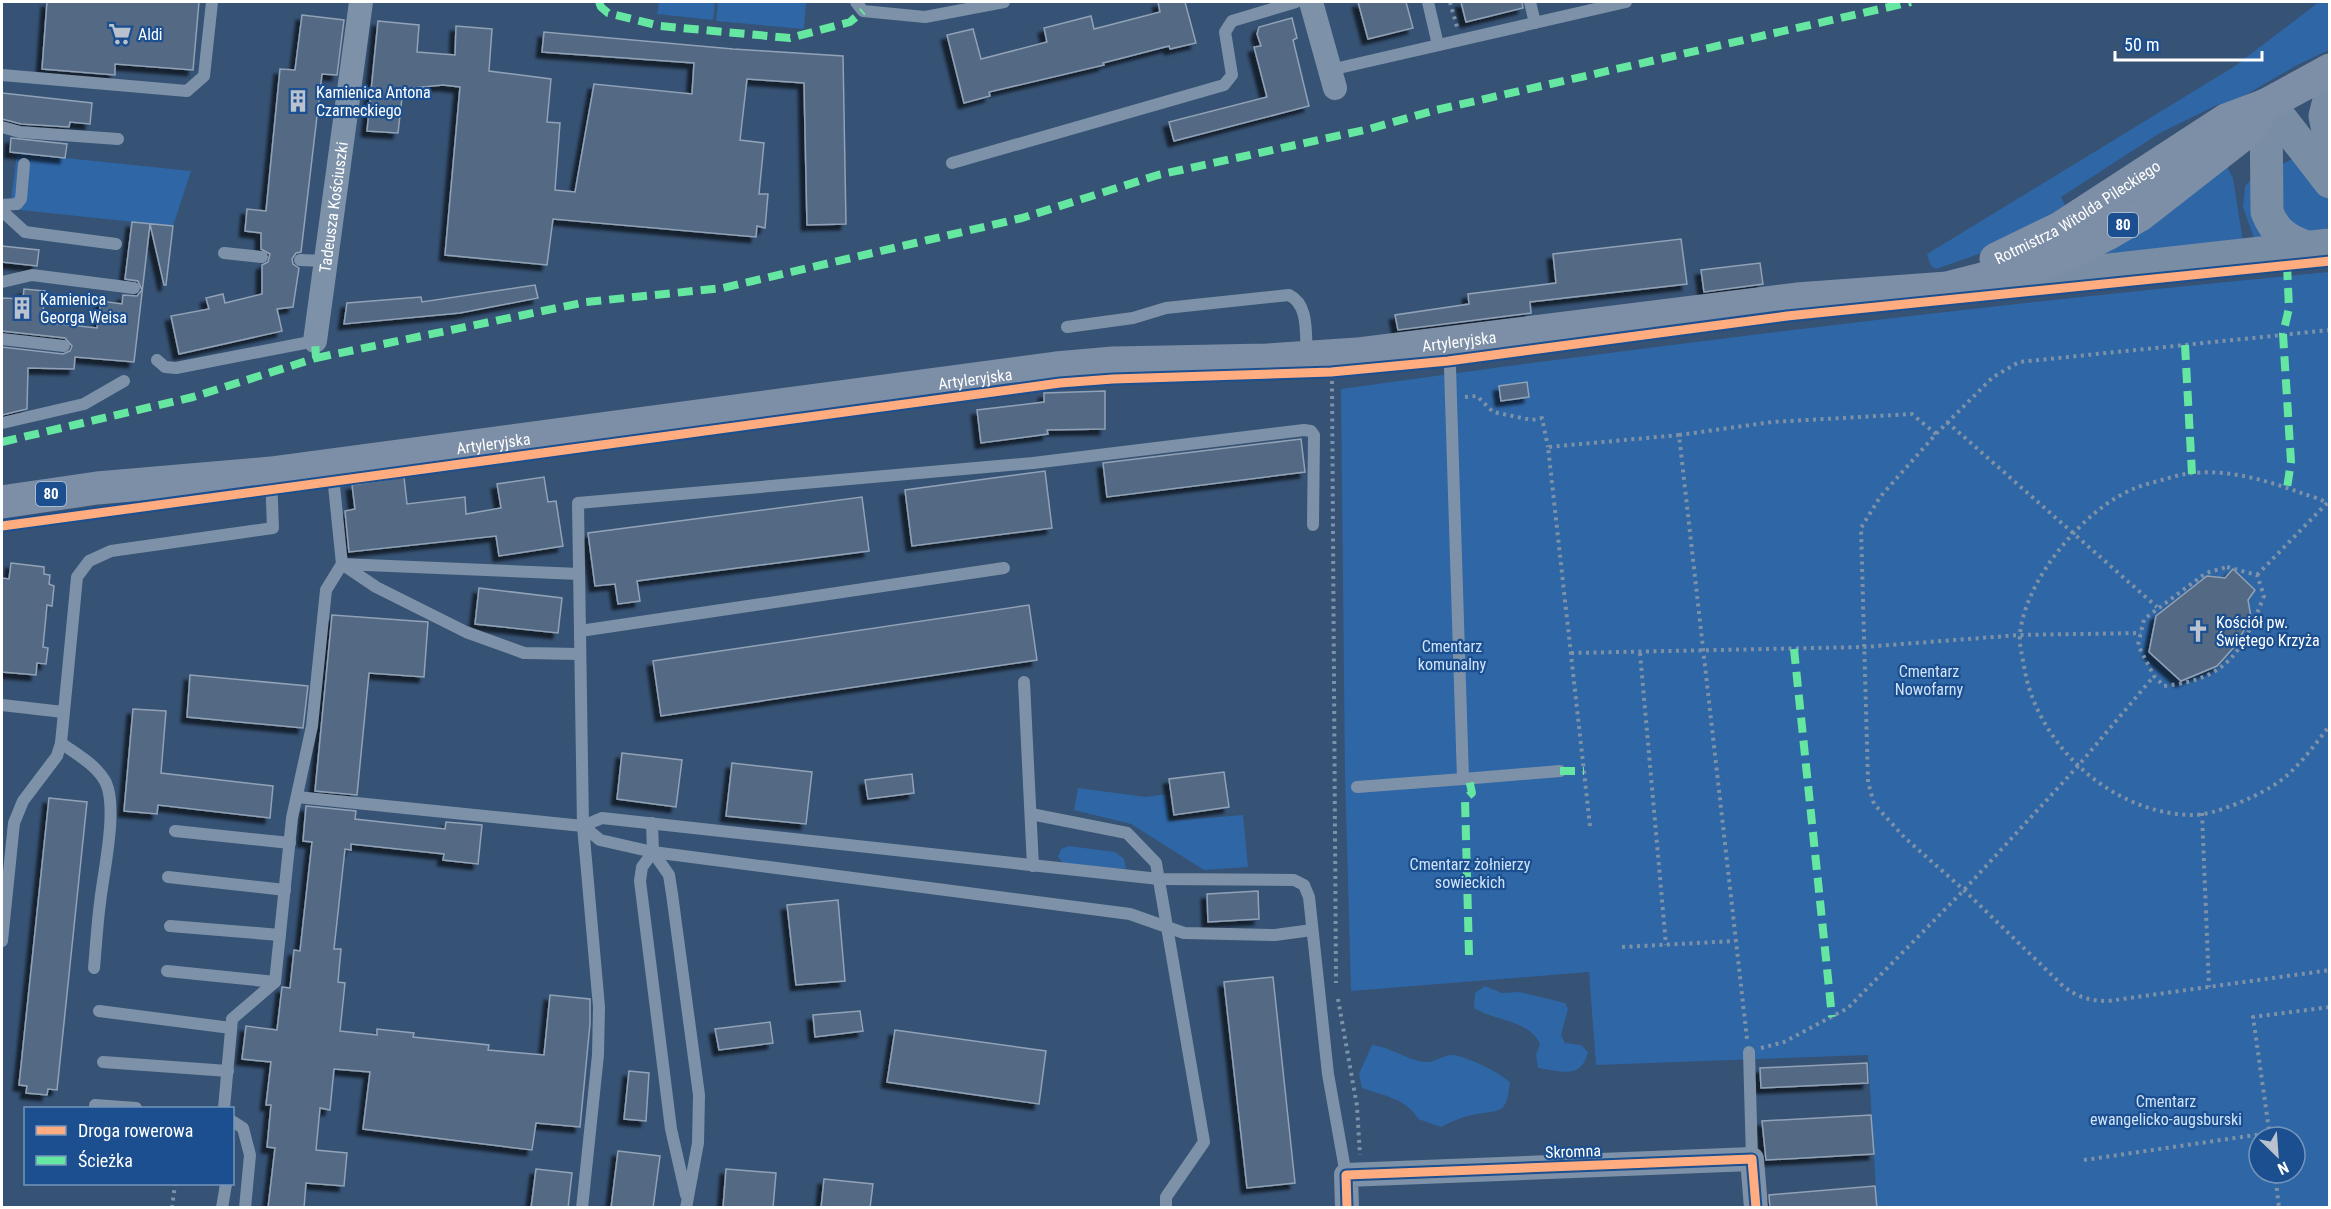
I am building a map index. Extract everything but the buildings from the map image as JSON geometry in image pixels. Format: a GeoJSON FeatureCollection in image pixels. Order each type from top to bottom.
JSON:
{"type":"FeatureCollection","features":[{"type":"Feature","properties":{"kind":"main road","name":"Rotmistrza Witolda Pileckiego"},"geometry":{"type":"LineString","coordinates":[[1878,291],[1949,274],[1992,260],[2031,243],[2091,209],[2226,120],[2266,105],[2330,70]]}},
{"type":"Feature","properties":{"kind":"main road","name":"Rotmistrza Witolda Pileckiego"},"geometry":{"type":"LineString","coordinates":[[1947,288],[2037,265],[2070,253],[2109,233],[2140,215],[2240,137],[2266,105]]}},
{"type":"Feature","properties":{"kind":"main road","name":"Artyleryjska"},"geometry":{"type":"LineString","coordinates":[[2,502],[108,487],[271,473],[1056,368],[1134,362],[1320,369],[1447,345],[1725,308],[1878,291],[1947,288]]}},
{"type":"Feature","properties":{"kind":"street","name":"Tadeusza Kościuszki"},"geometry":{"type":"LineString","coordinates":[[315,341],[361,2]]}},
{"type":"Feature","properties":{"kind":"street"},"geometry":{"type":"LineString","coordinates":[[1311,2],[1332,80]]}},
{"type":"Feature","properties":{"kind":"street"},"geometry":{"type":"LineString","coordinates":[[2330,96],[2325,116],[2330,141]]}},
{"type":"Feature","properties":{"kind":"street"},"geometry":{"type":"LineString","coordinates":[[2266,105],[2281,119],[2330,182]]}},
{"type":"Feature","properties":{"kind":"street"},"geometry":{"type":"LineString","coordinates":[[2266,105],[2267,212],[2272,225],[2288,241],[2319,247]]}},
{"type":"Feature","properties":{"kind":"street"},"geometry":{"type":"LineString","coordinates":[[1947,288],[2319,247]]}},
{"type":"Feature","properties":{"kind":"street"},"geometry":{"type":"LineString","coordinates":[[1752,1159],[1756,1208]]}},
{"type":"Feature","properties":{"kind":"street","name":"Skromna"},"geometry":{"type":"LineString","coordinates":[[1354,1168],[1752,1159]]}},
{"type":"Feature","properties":{"kind":"street"},"geometry":{"type":"LineString","coordinates":[[1347,1208],[1354,1168]]}},
{"type":"Feature","properties":{"kind":"lane"},"geometry":{"type":"LineString","coordinates":[[2,75],[187,91],[204,76],[212,2]]}},
{"type":"Feature","properties":{"kind":"lane"},"geometry":{"type":"LineString","coordinates":[[856,2],[863,11],[925,17],[967,6],[1004,2]]}},
{"type":"Feature","properties":{"kind":"lane"},"geometry":{"type":"LineString","coordinates":[[952,163],[1224,85],[1232,75],[1225,32],[1232,21],[1296,2]]}},
{"type":"Feature","properties":{"kind":"lane"},"geometry":{"type":"LineString","coordinates":[[1428,2],[1438,45]]}},
{"type":"Feature","properties":{"kind":"lane"},"geometry":{"type":"LineString","coordinates":[[1530,2],[1534,23]]}},
{"type":"Feature","properties":{"kind":"lane"},"geometry":{"type":"LineString","coordinates":[[1332,80],[1438,45],[1626,2]]}},
{"type":"Feature","properties":{"kind":"lane"},"geometry":{"type":"LineString","coordinates":[[2,127],[20,132],[118,139]]}},
{"type":"Feature","properties":{"kind":"lane"},"geometry":{"type":"LineString","coordinates":[[2,205],[17,204],[21,200],[24,164]]}},
{"type":"Feature","properties":{"kind":"lane"},"geometry":{"type":"LineString","coordinates":[[2,211],[25,232],[116,244]]}},
{"type":"Feature","properties":{"kind":"lane"},"geometry":{"type":"LineString","coordinates":[[224,252],[262,257]]}},
{"type":"Feature","properties":{"kind":"lane"},"geometry":{"type":"LineString","coordinates":[[300,260],[325,261]]}},
{"type":"Feature","properties":{"kind":"lane"},"geometry":{"type":"LineString","coordinates":[[2,282],[32,274],[134,288]]}},
{"type":"Feature","properties":{"kind":"lane"},"geometry":{"type":"LineString","coordinates":[[1067,327],[1133,318],[1166,308],[1289,295],[1299,299],[1303,308],[1320,369]]}},
{"type":"Feature","properties":{"kind":"lane"},"geometry":{"type":"LineString","coordinates":[[2,339],[64,346]]}},
{"type":"Feature","properties":{"kind":"lane"},"geometry":{"type":"LineString","coordinates":[[157,360],[165,367],[176,368],[315,341]]}},
{"type":"Feature","properties":{"kind":"lane"},"geometry":{"type":"LineString","coordinates":[[1447,345],[1463,780]]}},
{"type":"Feature","properties":{"kind":"lane"},"geometry":{"type":"LineString","coordinates":[[2,423],[84,404],[124,381]]}},
{"type":"Feature","properties":{"kind":"lane"},"geometry":{"type":"LineString","coordinates":[[582,1208],[598,1055],[599,1007],[583,826],[578,502],[1033,464],[1304,430],[1311,431],[1314,435],[1313,525]]}},
{"type":"Feature","properties":{"kind":"lane"},"geometry":{"type":"LineString","coordinates":[[224,1107],[232,1019],[275,982],[290,843],[312,726],[326,590],[342,564],[332,465]]}},
{"type":"Feature","properties":{"kind":"lane"},"geometry":{"type":"LineString","coordinates":[[2,941],[14,823],[23,801],[57,756],[61,743],[77,577],[90,561],[111,551],[273,528],[271,473]]}},
{"type":"Feature","properties":{"kind":"lane"},"geometry":{"type":"LineString","coordinates":[[342,564],[579,574]]}},
{"type":"Feature","properties":{"kind":"lane"},"geometry":{"type":"LineString","coordinates":[[342,564],[376,587],[466,632],[524,653],[580,654]]}},
{"type":"Feature","properties":{"kind":"lane"},"geometry":{"type":"LineString","coordinates":[[580,631],[1004,568]]}},
{"type":"Feature","properties":{"kind":"lane"},"geometry":{"type":"LineString","coordinates":[[1024,681],[1033,866]]}},
{"type":"Feature","properties":{"kind":"lane"},"geometry":{"type":"LineString","coordinates":[[2,705],[63,712]]}},
{"type":"Feature","properties":{"kind":"lane"},"geometry":{"type":"LineString","coordinates":[[61,743],[87,761],[106,783],[109,807],[106,873],[100,900],[94,968]]}},
{"type":"Feature","properties":{"kind":"lane"},"geometry":{"type":"LineString","coordinates":[[1357,787],[1560,771]]}},
{"type":"Feature","properties":{"kind":"lane"},"geometry":{"type":"LineString","coordinates":[[297,797],[583,826],[602,818],[1159,879],[1294,880],[1304,885],[1309,897],[1328,1074],[1354,1168]]}},
{"type":"Feature","properties":{"kind":"lane"},"geometry":{"type":"LineString","coordinates":[[1031,814],[1127,833],[1156,863],[1204,1142],[1166,1197],[1166,1208]]}},
{"type":"Feature","properties":{"kind":"lane"},"geometry":{"type":"LineString","coordinates":[[652,823],[653,852],[669,875],[699,1095],[698,1143],[686,1203]]}},
{"type":"Feature","properties":{"kind":"lane"},"geometry":{"type":"LineString","coordinates":[[583,826],[600,840],[653,852],[1130,915],[1166,927],[1195,933],[1275,934],[1312,930]]}},
{"type":"Feature","properties":{"kind":"lane"},"geometry":{"type":"LineString","coordinates":[[175,831],[290,843]]}},
{"type":"Feature","properties":{"kind":"lane"},"geometry":{"type":"LineString","coordinates":[[653,852],[642,867],[640,880],[671,1129],[686,1203]]}},
{"type":"Feature","properties":{"kind":"lane"},"geometry":{"type":"LineString","coordinates":[[168,878],[285,890]]}},
{"type":"Feature","properties":{"kind":"lane"},"geometry":{"type":"LineString","coordinates":[[170,926],[280,935]]}},
{"type":"Feature","properties":{"kind":"lane"},"geometry":{"type":"LineString","coordinates":[[167,972],[275,982]]}},
{"type":"Feature","properties":{"kind":"lane"},"geometry":{"type":"LineString","coordinates":[[99,1011],[231,1028]]}},
{"type":"Feature","properties":{"kind":"lane"},"geometry":{"type":"LineString","coordinates":[[1749,1052],[1752,1159]]}},
{"type":"Feature","properties":{"kind":"lane"},"geometry":{"type":"LineString","coordinates":[[103,1062],[228,1071]]}},
{"type":"Feature","properties":{"kind":"lane"},"geometry":{"type":"LineString","coordinates":[[95,1105],[122,1107]]}},
{"type":"Feature","properties":{"kind":"lane"},"geometry":{"type":"LineString","coordinates":[[234,1122],[243,1128],[250,1155],[245,1208]]}},
{"type":"Feature","properties":{"kind":"lane"},"geometry":{"type":"LineString","coordinates":[[222,1208],[226,1185]]}},
{"type":"Feature","properties":{"kind":"path"},"geometry":{"type":"LineString","coordinates":[[1450,2],[1460,40]]}},
{"type":"Feature","properties":{"kind":"path"},"geometry":{"type":"LineString","coordinates":[[2330,330],[2019,362],[1993,376],[1947,422],[1880,497],[1861,528],[1868,782],[1874,804],[1905,838],[1964,890],[2062,985],[2078,996],[2095,1001],[2108,1000],[2330,970]]}},
{"type":"Feature","properties":{"kind":"path"},"geometry":{"type":"LineString","coordinates":[[1343,371],[1320,369],[1336,988],[1357,1106],[1354,1168]]}},
{"type":"Feature","properties":{"kind":"path"},"geometry":{"type":"LineString","coordinates":[[1450,397],[1477,396],[1493,412],[1532,420],[1542,418],[1548,447],[1590,826]]}},
{"type":"Feature","properties":{"kind":"path"},"geometry":{"type":"LineString","coordinates":[[1548,447],[1679,435],[1772,422],[1912,414],[1936,434]]}},
{"type":"Feature","properties":{"kind":"path"},"geometry":{"type":"LineString","coordinates":[[1947,422],[2157,607]]}},
{"type":"Feature","properties":{"kind":"path"},"geometry":{"type":"LineString","coordinates":[[1679,435],[1749,1052],[1784,1042],[1848,1008],[1964,890],[2078,766],[2154,676]]}},
{"type":"Feature","properties":{"kind":"path"},"geometry":{"type":"LineString","coordinates":[[2257,575],[2329,503],[2269,481],[2223,473],[2183,474],[2132,489],[2089,519],[2056,553],[2028,597],[2020,635],[2028,690],[2046,729],[2078,766],[2105,786],[2144,807],[2195,815],[2237,803],[2272,787],[2302,760],[2330,725]]}},
{"type":"Feature","properties":{"kind":"path"},"geometry":{"type":"LineString","coordinates":[[2227,567],[2257,575],[2264,596],[2250,633],[2227,664],[2194,683],[2164,686],[2154,676],[2138,645],[2144,619],[2157,607],[2206,573],[2227,567]]}},
{"type":"Feature","properties":{"kind":"path"},"geometry":{"type":"LineString","coordinates":[[1571,653],[1863,647],[2020,635],[2141,633]]}},
{"type":"Feature","properties":{"kind":"path"},"geometry":{"type":"LineString","coordinates":[[1640,652],[1666,945]]}},
{"type":"Feature","properties":{"kind":"path"},"geometry":{"type":"LineString","coordinates":[[2202,813],[2209,987]]}},
{"type":"Feature","properties":{"kind":"path"},"geometry":{"type":"LineString","coordinates":[[1622,947],[1735,941]]}},
{"type":"Feature","properties":{"kind":"path"},"geometry":{"type":"LineString","coordinates":[[2268,1125],[2253,1017],[2330,1007]]}},
{"type":"Feature","properties":{"kind":"path"},"geometry":{"type":"LineString","coordinates":[[2084,1160],[2247,1138]]}},
{"type":"Feature","properties":{"kind":"path"},"geometry":{"type":"LineString","coordinates":[[172,1208],[175,1185]]}},
{"type":"Feature","properties":{"kind":"path"},"geometry":{"type":"LineString","coordinates":[[2276,1185],[2279,1208]]}},
{"type":"Feature","properties":{"kind":"green space"},"geometry":{"type":"Polygon","coordinates":[[[659,2],[715,2],[713,20],[657,14],[659,2]]]}},
{"type":"Feature","properties":{"kind":"green space"},"geometry":{"type":"Polygon","coordinates":[[[718,2],[806,2],[804,29],[716,21],[718,2]]]}},
{"type":"Feature","properties":{"kind":"green space"},"geometry":{"type":"Polygon","coordinates":[[[2319,2],[2329,2],[2329,50],[2297,65],[2223,108],[2219,104],[2160,133],[2061,197],[2065,205],[2031,232],[2013,242],[1936,269],[1931,266],[1927,254],[2235,66],[2319,2]]]}},
{"type":"Feature","properties":{"kind":"green space"},"geometry":{"type":"Polygon","coordinates":[[[17,153],[191,171],[173,226],[10,209],[17,153]]]}},
{"type":"Feature","properties":{"kind":"green space"},"geometry":{"type":"Polygon","coordinates":[[[2298,156],[2329,195],[2329,227],[2306,238],[2285,224],[2275,168],[2298,156]]]}},
{"type":"Feature","properties":{"kind":"green space"},"geometry":{"type":"Polygon","coordinates":[[[2224,161],[2233,178],[2244,248],[2067,264],[2224,161]]]}},
{"type":"Feature","properties":{"kind":"green space"},"geometry":{"type":"Polygon","coordinates":[[[2254,177],[2268,235],[2257,246],[2243,207],[2245,186],[2254,177]]]}},
{"type":"Feature","properties":{"kind":"green space","name":"Cmentarz Nowofarny"},"geometry":{"type":"Polygon","coordinates":[[[2329,272],[2329,1207],[1877,1207],[1868,1055],[1596,1065],[1589,972],[1351,991],[1345,775],[1341,389],[1835,325],[2329,272]]]}},
{"type":"Feature","properties":{"kind":"green space"},"geometry":{"type":"Polygon","coordinates":[[[1078,788],[1146,797],[1166,794],[1170,821],[1243,815],[1248,867],[1204,870],[1131,824],[1074,810],[1078,788]]]}},
{"type":"Feature","properties":{"kind":"green space"},"geometry":{"type":"Polygon","coordinates":[[[1069,846],[1115,852],[1124,859],[1126,869],[1065,865],[1058,857],[1061,849],[1069,846]]]}},
{"type":"Feature","properties":{"kind":"green space"},"geometry":{"type":"Polygon","coordinates":[[[1485,986],[1502,993],[1520,992],[1565,1003],[1568,1009],[1561,1035],[1565,1043],[1581,1045],[1588,1052],[1581,1067],[1569,1072],[1538,1068],[1536,1055],[1540,1044],[1535,1036],[1520,1025],[1474,1008],[1475,993],[1485,986]]]}},
{"type":"Feature","properties":{"kind":"green space"},"geometry":{"type":"Polygon","coordinates":[[[1372,1045],[1425,1062],[1445,1056],[1458,1056],[1492,1070],[1510,1083],[1505,1105],[1498,1110],[1468,1116],[1441,1127],[1418,1119],[1414,1112],[1401,1102],[1362,1088],[1359,1074],[1372,1045]]]}},
{"type":"Feature","properties":{"kind":"marked path"},"geometry":{"type":"LineString","coordinates":[[599,2],[608,13],[660,26],[790,38],[850,22],[863,11]]}},
{"type":"Feature","properties":{"kind":"marked path"},"geometry":{"type":"LineString","coordinates":[[316,358],[586,302],[723,288],[1022,218],[1158,175],[1369,129],[1436,110],[1911,2]]}},
{"type":"Feature","properties":{"kind":"marked path"},"geometry":{"type":"LineString","coordinates":[[2287,265],[2289,308],[2283,334],[2291,462],[2287,488]]}},
{"type":"Feature","properties":{"kind":"marked path"},"geometry":{"type":"LineString","coordinates":[[2,442],[193,397],[316,358],[315,341]]}},
{"type":"Feature","properties":{"kind":"marked path"},"geometry":{"type":"LineString","coordinates":[[2185,345],[2192,474]]}},
{"type":"Feature","properties":{"kind":"marked path"},"geometry":{"type":"LineString","coordinates":[[1794,649],[1832,1017]]}},
{"type":"Feature","properties":{"kind":"marked path"},"geometry":{"type":"LineString","coordinates":[[1560,771],[1584,771]]}},
{"type":"Feature","properties":{"kind":"marked path"},"geometry":{"type":"LineString","coordinates":[[1469,779],[1472,793],[1465,799],[1469,955]]}},
{"type":"Feature","properties":{"kind":"cycle path"},"geometry":{"type":"LineString","coordinates":[[2,526],[1060,383],[1113,379],[1331,372],[1448,361],[1787,316],[2330,261]]}},
{"type":"Feature","properties":{"kind":"cycle path"},"geometry":{"type":"LineString","coordinates":[[1347,1208],[1346,1175],[1752,1159],[1756,1208]]}},
{"type":"Feature","properties":{"kind":"place","name":"Aldi"},"geometry":{"type":"Point","coordinates":[120,34]}},
{"type":"Feature","properties":{"kind":"place","name":"Kamienica Antona Czarneckiego"},"geometry":{"type":"Point","coordinates":[298,101]}},
{"type":"Feature","properties":{"kind":"place","name":"Kamienica Georga Weisa"},"geometry":{"type":"Point","coordinates":[22,308]}},
{"type":"Feature","properties":{"kind":"place","name":"Kościół pw. Świętego Krzyża"},"geometry":{"type":"Point","coordinates":[2198,631]}},
{"type":"Feature","properties":{"kind":"park label","name":"Cmentarz komunalny"},"geometry":{"type":"Point","coordinates":[1452,655]}},
{"type":"Feature","properties":{"kind":"park label","name":"Cmentarz żołnierzy sowieckich"},"geometry":{"type":"Point","coordinates":[1470,873]}},
{"type":"Feature","properties":{"kind":"park label","name":"Cmentarz ewangelicko-augsburski"},"geometry":{"type":"Point","coordinates":[2166,1110]}}]}
